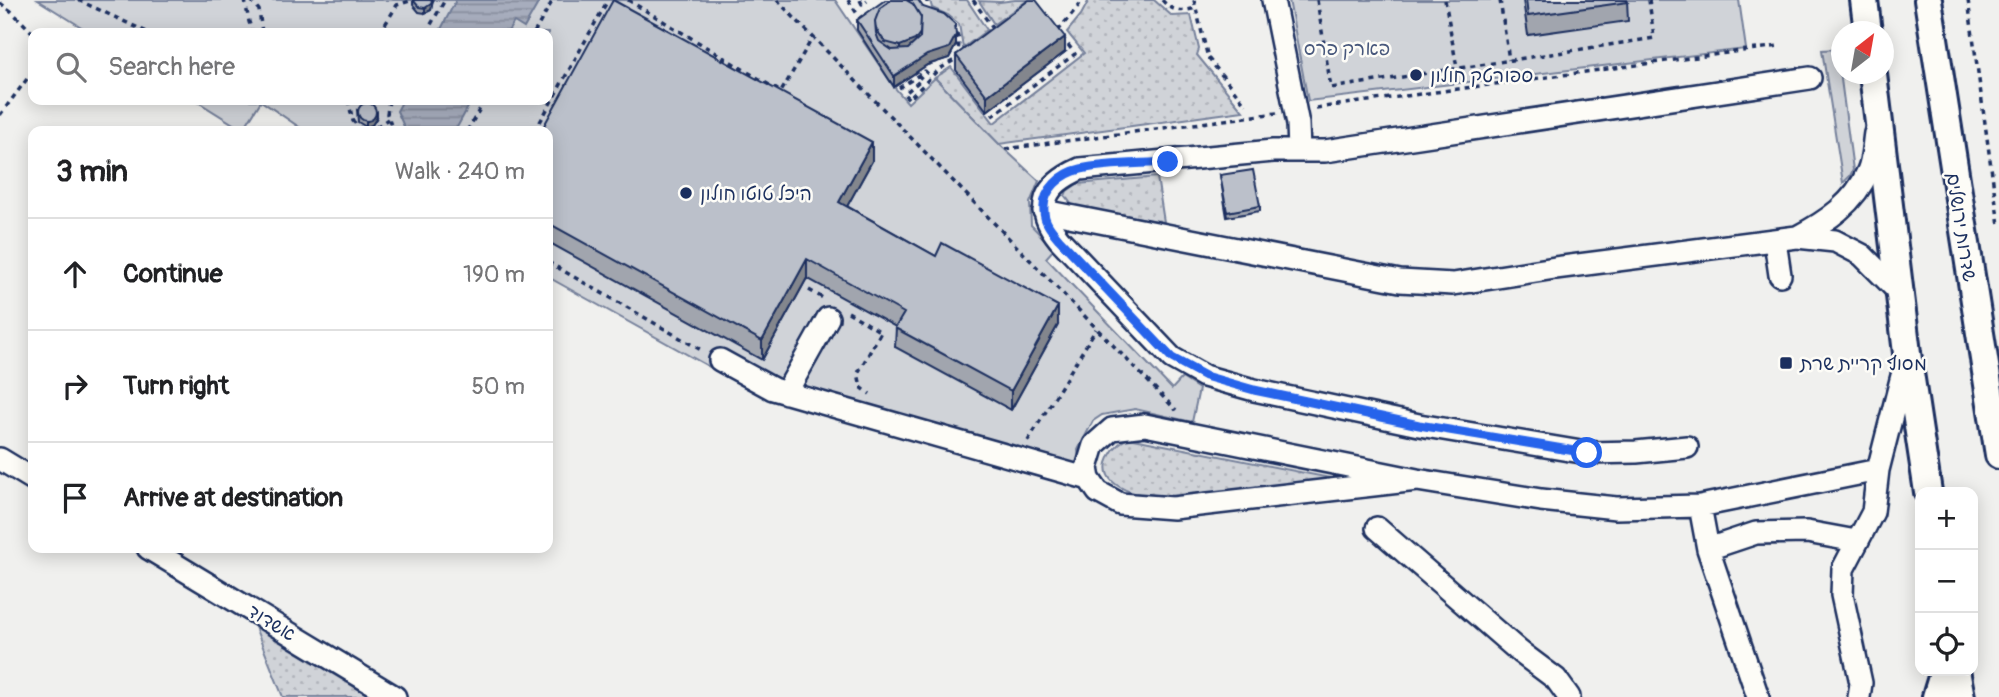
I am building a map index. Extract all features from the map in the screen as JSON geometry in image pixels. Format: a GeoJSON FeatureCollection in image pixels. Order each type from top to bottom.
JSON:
{"type":"FeatureCollection","features":[{"type":"Feature","properties":{"kind":"main road"},"geometry":{"type":"LineString","coordinates":[[1864,0],[1867,21]]}},
{"type":"Feature","properties":{"kind":"main road","name":"שדרות ירושלים"},"geometry":{"type":"LineString","coordinates":[[1928,0],[1999,454]]}},
{"type":"Feature","properties":{"kind":"main road"},"geometry":{"type":"LineString","coordinates":[[1874,84],[1907,353],[1927,487]]}},
{"type":"Feature","properties":{"kind":"main road"},"geometry":{"type":"LineString","coordinates":[[1936,697],[1942,676]]}},
{"type":"Feature","properties":{"kind":"main road"},"geometry":{"type":"LineString","coordinates":[[1957,676],[1961,697]]}},
{"type":"Feature","properties":{"kind":"street"},"geometry":{"type":"LineString","coordinates":[[1273,0],[1295,111],[1298,150]]}},
{"type":"Feature","properties":{"kind":"street"},"geometry":{"type":"LineString","coordinates":[[1687,447],[1636,452],[1575,452],[1419,425],[1254,390],[1205,376],[1172,358],[1059,239],[1048,226],[1044,211],[1047,195],[1054,183],[1080,169],[1273,151],[1325,151],[1810,78]]}},
{"type":"Feature","properties":{"kind":"street"},"geometry":{"type":"LineString","coordinates":[[1797,237],[1826,222],[1852,198],[1869,170],[1879,115]]}},
{"type":"Feature","properties":{"kind":"street"},"geometry":{"type":"LineString","coordinates":[[1044,211],[1400,281],[1453,284],[1797,237],[1835,241],[1853,250],[1862,255],[1901,294]]}},
{"type":"Feature","properties":{"kind":"street"},"geometry":{"type":"LineString","coordinates":[[1775,241],[1780,275]]}},
{"type":"Feature","properties":{"kind":"street"},"geometry":{"type":"LineString","coordinates":[[786,393],[836,311]]}},
{"type":"Feature","properties":{"kind":"street"},"geometry":{"type":"LineString","coordinates":[[1859,697],[1861,683],[1842,595],[1843,569],[1873,512],[1878,470],[1907,353]]}},
{"type":"Feature","properties":{"kind":"street"},"geometry":{"type":"LineString","coordinates":[[720,360],[773,389],[1089,479]]}},
{"type":"Feature","properties":{"kind":"street"},"geometry":{"type":"LineString","coordinates":[[1417,480],[1173,508],[1120,504],[1098,492],[1089,479],[1087,468],[1094,444],[1112,429],[1144,425],[1417,480],[1541,500],[1616,508],[1700,506],[1878,470]]}},
{"type":"Feature","properties":{"kind":"street"},"geometry":{"type":"LineString","coordinates":[[0,459],[28,476]]}},
{"type":"Feature","properties":{"kind":"street"},"geometry":{"type":"LineString","coordinates":[[1700,506],[1708,549],[1758,697]]}},
{"type":"Feature","properties":{"kind":"street"},"geometry":{"type":"LineString","coordinates":[[1377,528],[1520,652],[1556,679],[1569,697]]}},
{"type":"Feature","properties":{"kind":"street"},"geometry":{"type":"LineString","coordinates":[[1708,549],[1756,533],[1807,532],[1856,541]]}},
{"type":"Feature","properties":{"kind":"street","name":"אשדוד"},"geometry":{"type":"LineString","coordinates":[[156,553],[396,697]]}},
{"type":"Feature","properties":{"kind":"path"},"geometry":{"type":"LineString","coordinates":[[78,0],[138,28]]}},
{"type":"Feature","properties":{"kind":"path"},"geometry":{"type":"LineString","coordinates":[[245,0],[251,28]]}},
{"type":"Feature","properties":{"kind":"path"},"geometry":{"type":"LineString","coordinates":[[251,0],[259,10],[261,28]]}},
{"type":"Feature","properties":{"kind":"path"},"geometry":{"type":"LineString","coordinates":[[383,28],[397,5],[415,0],[416,6]]}},
{"type":"Feature","properties":{"kind":"path"},"geometry":{"type":"LineString","coordinates":[[429,28],[445,0]]}},
{"type":"Feature","properties":{"kind":"path"},"geometry":{"type":"LineString","coordinates":[[537,28],[553,0]]}},
{"type":"Feature","properties":{"kind":"path"},"geometry":{"type":"LineString","coordinates":[[553,99],[608,0]]}},
{"type":"Feature","properties":{"kind":"path"},"geometry":{"type":"LineString","coordinates":[[628,0],[637,2],[781,92],[813,37]]}},
{"type":"Feature","properties":{"kind":"path"},"geometry":{"type":"LineString","coordinates":[[777,0],[1178,412]]}},
{"type":"Feature","properties":{"kind":"path"},"geometry":{"type":"LineString","coordinates":[[848,0],[860,18],[869,12]]}},
{"type":"Feature","properties":{"kind":"path"},"geometry":{"type":"LineString","coordinates":[[860,0],[862,4],[867,0]]}},
{"type":"Feature","properties":{"kind":"path"},"geometry":{"type":"LineString","coordinates":[[927,0],[927,13],[933,14]]}},
{"type":"Feature","properties":{"kind":"path"},"geometry":{"type":"LineString","coordinates":[[974,0],[995,33]]}},
{"type":"Feature","properties":{"kind":"path"},"geometry":{"type":"LineString","coordinates":[[1058,31],[1083,0]]}},
{"type":"Feature","properties":{"kind":"path"},"geometry":{"type":"LineString","coordinates":[[1163,0],[1181,11],[1196,8]]}},
{"type":"Feature","properties":{"kind":"path"},"geometry":{"type":"LineString","coordinates":[[1194,0],[1208,58],[1246,105]]}},
{"type":"Feature","properties":{"kind":"path"},"geometry":{"type":"LineString","coordinates":[[1317,0],[1331,88],[1654,38],[1649,0]]}},
{"type":"Feature","properties":{"kind":"path"},"geometry":{"type":"LineString","coordinates":[[1445,0],[1457,68]]}},
{"type":"Feature","properties":{"kind":"path"},"geometry":{"type":"LineString","coordinates":[[1500,0],[1509,60]]}},
{"type":"Feature","properties":{"kind":"path","name":"שדרות ירושלים"},"geometry":{"type":"LineString","coordinates":[[1968,0],[1999,225]]}},
{"type":"Feature","properties":{"kind":"path"},"geometry":{"type":"LineString","coordinates":[[0,3],[28,28]]}},
{"type":"Feature","properties":{"kind":"path"},"geometry":{"type":"LineString","coordinates":[[948,21],[958,36],[955,63],[965,55]]}},
{"type":"Feature","properties":{"kind":"path"},"geometry":{"type":"LineString","coordinates":[[992,116],[1075,54],[1051,21]]}},
{"type":"Feature","properties":{"kind":"path"},"geometry":{"type":"LineString","coordinates":[[1005,149],[1779,46]]}},
{"type":"Feature","properties":{"kind":"path"},"geometry":{"type":"LineString","coordinates":[[918,75],[922,79],[904,94],[909,99],[931,76],[956,59]]}},
{"type":"Feature","properties":{"kind":"path"},"geometry":{"type":"LineString","coordinates":[[899,88],[925,71],[931,76]]}},
{"type":"Feature","properties":{"kind":"path"},"geometry":{"type":"LineString","coordinates":[[0,115],[28,78]]}},
{"type":"Feature","properties":{"kind":"path"},"geometry":{"type":"LineString","coordinates":[[349,105],[357,126]]}},
{"type":"Feature","properties":{"kind":"path"},"geometry":{"type":"LineString","coordinates":[[387,105],[391,126]]}},
{"type":"Feature","properties":{"kind":"path"},"geometry":{"type":"LineString","coordinates":[[470,126],[482,105]]}},
{"type":"Feature","properties":{"kind":"path"},"geometry":{"type":"LineString","coordinates":[[538,126],[549,105]]}},
{"type":"Feature","properties":{"kind":"path"},"geometry":{"type":"LineString","coordinates":[[352,118],[359,117],[360,121],[365,123]]}},
{"type":"Feature","properties":{"kind":"path"},"geometry":{"type":"LineString","coordinates":[[377,126],[388,120]]}},
{"type":"Feature","properties":{"kind":"path"},"geometry":{"type":"LineString","coordinates":[[553,265],[720,360]]}},
{"type":"Feature","properties":{"kind":"path"},"geometry":{"type":"LineString","coordinates":[[809,290],[836,311],[881,331],[858,373],[861,387],[871,395]]}},
{"type":"Feature","properties":{"kind":"path"},"geometry":{"type":"LineString","coordinates":[[1022,445],[1096,329]]}},
{"type":"Feature","properties":{"kind":"green space"},"geometry":{"type":"Polygon","coordinates":[[[38,0],[835,0],[894,87],[908,103],[935,78],[1039,181],[1030,203],[1031,225],[1054,249],[1046,258],[1172,389],[1182,378],[1199,389],[1192,422],[1135,409],[1102,415],[1093,421],[1078,450],[1081,485],[760,395],[553,280],[553,126],[298,126],[267,105],[553,105],[553,28],[83,28],[38,0]]]}},
{"type":"Feature","properties":{"kind":"green space"},"geometry":{"type":"Polygon","coordinates":[[[930,0],[967,0],[987,30],[963,48],[959,24],[948,15],[932,8],[930,0]]]}},
{"type":"Feature","properties":{"kind":"green space"},"geometry":{"type":"Polygon","coordinates":[[[1028,0],[994,24],[979,1],[1000,2],[1028,0]]]}},
{"type":"Feature","properties":{"kind":"green space"},"geometry":{"type":"Polygon","coordinates":[[[1089,0],[1154,0],[1172,16],[1191,15],[1199,49],[1197,55],[1243,111],[999,144],[935,78],[951,67],[994,123],[1084,53],[1067,32],[1089,0]]]}},
{"type":"Feature","properties":{"kind":"green space","name":"פארק פרס"},"geometry":{"type":"Polygon","coordinates":[[[1289,0],[1739,0],[1746,49],[1308,101],[1289,0]]]}},
{"type":"Feature","properties":{"kind":"green space"},"geometry":{"type":"Polygon","coordinates":[[[1831,49],[1831,84],[1842,84],[1853,170],[1843,183],[1822,50],[1831,49]]]}},
{"type":"Feature","properties":{"kind":"green space"},"geometry":{"type":"Polygon","coordinates":[[[203,105],[259,105],[245,126],[237,126],[203,105]]]}},
{"type":"Feature","properties":{"kind":"green space"},"geometry":{"type":"Polygon","coordinates":[[[1157,177],[1164,222],[1073,206],[1065,196],[1067,191],[1077,184],[1157,177]]]}},
{"type":"Feature","properties":{"kind":"green space"},"geometry":{"type":"Polygon","coordinates":[[[1126,439],[1345,481],[1174,500],[1143,496],[1120,487],[1107,473],[1110,455],[1126,439]]]}},
{"type":"Feature","properties":{"kind":"green space"},"geometry":{"type":"Polygon","coordinates":[[[255,627],[371,697],[283,697],[255,627]]]}},
{"type":"Feature","properties":{"kind":"water"},"geometry":{"type":"Polygon","coordinates":[[[456,0],[540,0],[524,28],[514,22],[510,28],[442,28],[456,0]]]}},
{"type":"Feature","properties":{"kind":"water"},"geometry":{"type":"Polygon","coordinates":[[[400,105],[469,105],[458,126],[404,126],[397,111],[400,105]]]}},
{"type":"Feature","properties":{"kind":"building"},"geometry":{"type":"Polygon","coordinates":[[[413,0],[432,0],[425,8],[419,7],[413,0]]]}},
{"type":"Feature","properties":{"kind":"building"},"geometry":{"type":"Polygon","coordinates":[[[613,0],[872,142],[839,202],[936,256],[942,243],[1058,306],[1011,391],[895,328],[904,313],[807,259],[762,341],[553,226],[553,126],[544,126],[613,0]]]}},
{"type":"Feature","properties":{"kind":"building"},"geometry":{"type":"Polygon","coordinates":[[[885,0],[891,0],[880,8],[875,21],[879,41],[892,50],[908,49],[920,38],[921,17],[913,4],[906,0],[918,0],[923,7],[944,14],[955,24],[956,35],[949,48],[927,55],[894,76],[857,20],[885,0]]]}},
{"type":"Feature","properties":{"kind":"building"},"geometry":{"type":"Polygon","coordinates":[[[891,0],[906,0],[913,4],[921,17],[920,33],[915,40],[900,46],[885,42],[876,29],[875,21],[880,8],[891,0]]]}},
{"type":"Feature","properties":{"kind":"building"},"geometry":{"type":"Polygon","coordinates":[[[1029,0],[1036,0],[1065,37],[987,96],[956,55],[1029,0]]]}},
{"type":"Feature","properties":{"kind":"building"},"geometry":{"type":"Polygon","coordinates":[[[1526,0],[1627,0],[1628,2],[1528,16],[1526,0]]]}},
{"type":"Feature","properties":{"kind":"building"},"geometry":{"type":"Polygon","coordinates":[[[360,105],[374,105],[376,116],[371,121],[363,121],[358,116],[360,105]]]}},
{"type":"Feature","properties":{"kind":"building"},"geometry":{"type":"Polygon","coordinates":[[[1253,170],[1260,206],[1227,212],[1220,175],[1253,170]]]}},
{"type":"Feature","properties":{"kind":"place","name":"ספורטק חולון"},"geometry":{"type":"Point","coordinates":[1416,75]}},
{"type":"Feature","properties":{"kind":"place","name":"היכל טוטו חולון"},"geometry":{"type":"Point","coordinates":[686,193]}},
{"type":"Feature","properties":{"kind":"place","name":"מסוף קריית שרת"},"geometry":{"type":"Point","coordinates":[1786,363]}},
{"type":"Feature","properties":{"kind":"route"},"geometry":{"type":"LineString","coordinates":[[1168,162],[1080,169],[1054,183],[1047,195],[1044,211],[1048,226],[1059,239],[1172,358],[1205,376],[1254,390],[1419,425],[1587,453]]}}]}
